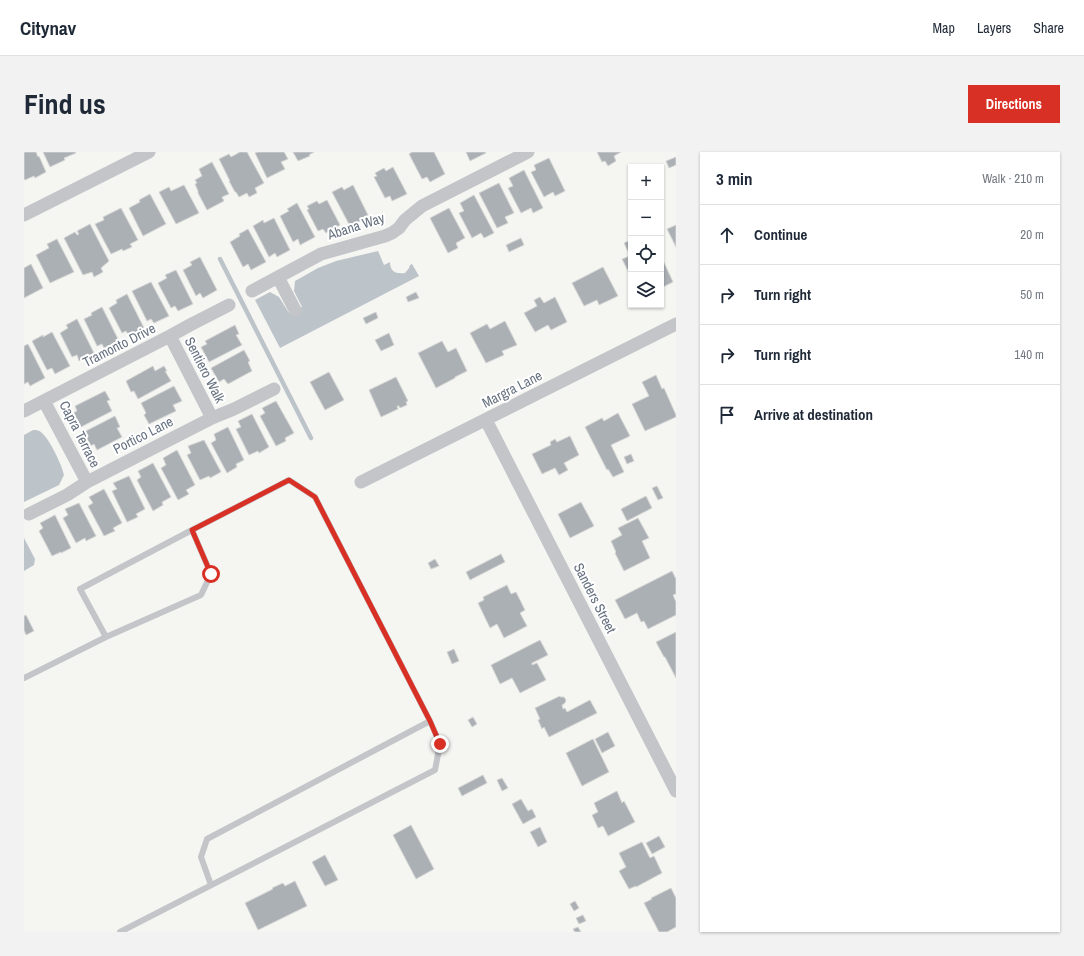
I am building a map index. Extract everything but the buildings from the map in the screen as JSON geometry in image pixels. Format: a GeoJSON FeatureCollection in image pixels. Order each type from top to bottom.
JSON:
{"type":"FeatureCollection","features":[{"type":"Feature","properties":{"kind":"street"},"geometry":{"type":"LineString","coordinates":[[24,215],[149,152]]}},
{"type":"Feature","properties":{"kind":"street","name":"Abana Way"},"geometry":{"type":"LineString","coordinates":[[252,291],[321,254],[392,233],[422,206],[528,152]]}},
{"type":"Feature","properties":{"kind":"street"},"geometry":{"type":"LineString","coordinates":[[278,277],[295,310]]}},
{"type":"Feature","properties":{"kind":"street","name":"Tramonto Drive"},"geometry":{"type":"LineString","coordinates":[[24,411],[229,305]]}},
{"type":"Feature","properties":{"kind":"street","name":"Margra Lane"},"geometry":{"type":"LineString","coordinates":[[361,482],[676,324]]}},
{"type":"Feature","properties":{"kind":"street","name":"Sentiero Walk"},"geometry":{"type":"LineString","coordinates":[[170,336],[212,418]]}},
{"type":"Feature","properties":{"kind":"street","name":"Portico Lane"},"geometry":{"type":"LineString","coordinates":[[29,514],[67,495],[87,482],[212,418],[274,389]]}},
{"type":"Feature","properties":{"kind":"street","name":"Capra Terrace"},"geometry":{"type":"LineString","coordinates":[[44,401],[87,482]]}},
{"type":"Feature","properties":{"kind":"street","name":"Sanders Street"},"geometry":{"type":"LineString","coordinates":[[486,420],[676,790]]}},
{"type":"Feature","properties":{"kind":"lane"},"geometry":{"type":"LineString","coordinates":[[106,637],[80,589],[289,480],[315,497],[430,721],[440,744],[435,770],[120,932]]}},
{"type":"Feature","properties":{"kind":"lane"},"geometry":{"type":"LineString","coordinates":[[24,678],[106,637],[201,595],[211,574],[192,530]]}},
{"type":"Feature","properties":{"kind":"lane"},"geometry":{"type":"LineString","coordinates":[[211,885],[201,857],[207,839],[430,721]]}},
{"type":"Feature","properties":{"kind":"shaded area"},"geometry":{"type":"Polygon","coordinates":[[[378,251],[384,265],[390,262],[391,268],[394,272],[405,273],[412,264],[419,276],[280,348],[255,300],[270,292],[279,297],[289,313],[302,307],[294,291],[295,281],[318,268],[336,261],[378,251]]]}},
{"type":"Feature","properties":{"kind":"shaded area"},"geometry":{"type":"Polygon","coordinates":[[[33,430],[40,431],[49,441],[64,475],[59,485],[24,502],[24,435],[33,430]]]}},
{"type":"Feature","properties":{"kind":"shaded area"},"geometry":{"type":"Polygon","coordinates":[[[24,538],[35,559],[34,565],[24,571],[24,538]]]}},
{"type":"Feature","properties":{"kind":"waterway"},"geometry":{"type":"LineString","coordinates":[[220,259],[311,438]]}},
{"type":"Feature","properties":{"kind":"route"},"geometry":{"type":"LineString","coordinates":[[211,574],[192,530],[289,480],[315,497],[430,721],[440,744]]}}]}
